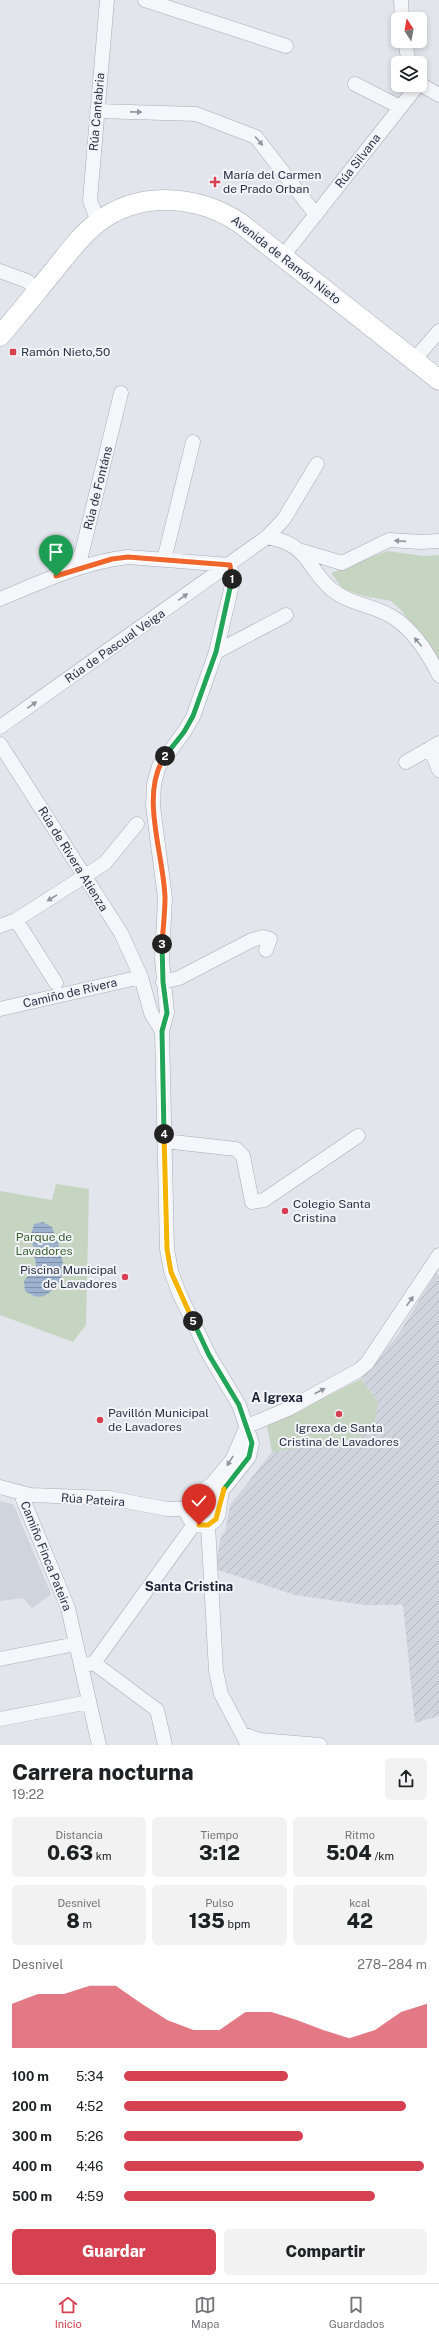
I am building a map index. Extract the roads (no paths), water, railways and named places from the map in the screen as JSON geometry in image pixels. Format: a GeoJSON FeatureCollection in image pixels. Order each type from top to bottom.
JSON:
{"type":"FeatureCollection","features":[{"type":"Feature","properties":{"kind":"main road","name":"Avenida de Ramón Nieto"},"geometry":{"type":"LineString","coordinates":[[0,336],[85,233],[98,222],[127,207],[161,200],[202,204],[222,211],[283,256],[439,380]]}},
{"type":"Feature","properties":{"kind":"street","name":"Rúa Cantabria"},"geometry":{"type":"LineString","coordinates":[[98,222],[90,200],[107,0]]}},
{"type":"Feature","properties":{"kind":"street"},"geometry":{"type":"LineString","coordinates":[[145,0],[286,46]]}},
{"type":"Feature","properties":{"kind":"street"},"geometry":{"type":"LineString","coordinates":[[401,0],[402,12]]}},
{"type":"Feature","properties":{"kind":"street"},"geometry":{"type":"LineString","coordinates":[[355,84],[400,107]]}},
{"type":"Feature","properties":{"kind":"street"},"geometry":{"type":"LineString","coordinates":[[427,89],[439,95]]}},
{"type":"Feature","properties":{"kind":"street","name":"Rúa Silvana"},"geometry":{"type":"LineString","coordinates":[[283,256],[413,92]]}},
{"type":"Feature","properties":{"kind":"street"},"geometry":{"type":"LineString","coordinates":[[97,111],[196,114],[256,137],[316,215]]}},
{"type":"Feature","properties":{"kind":"street"},"geometry":{"type":"LineString","coordinates":[[0,271],[27,281],[38,290]]}},
{"type":"Feature","properties":{"kind":"street"},"geometry":{"type":"LineString","coordinates":[[414,360],[439,331]]}},
{"type":"Feature","properties":{"kind":"street","name":"Rúa de Fontáns"},"geometry":{"type":"LineString","coordinates":[[61,575],[65,568],[81,556],[121,394]]}},
{"type":"Feature","properties":{"kind":"street"},"geometry":{"type":"LineString","coordinates":[[164,560],[194,442]]}},
{"type":"Feature","properties":{"kind":"street"},"geometry":{"type":"LineString","coordinates":[[166,1745],[157,1710],[88,1665],[201,1524],[216,1519],[222,1491],[249,1457],[252,1443],[239,1405],[206,1348],[171,1272],[167,1249],[162,1031],[167,1013],[162,959],[165,898],[154,806],[154,784],[159,766],[193,716],[216,652],[233,581],[230,565],[267,537],[284,519],[317,464]]}},
{"type":"Feature","properties":{"kind":"street"},"geometry":{"type":"LineString","coordinates":[[267,537],[277,539],[302,551],[342,563],[389,540],[421,542],[439,541]]}},
{"type":"Feature","properties":{"kind":"street"},"geometry":{"type":"LineString","coordinates":[[302,551],[331,588],[347,598],[390,615],[404,625],[429,654],[439,675]]}},
{"type":"Feature","properties":{"kind":"street","name":"Rúa de Fontáns"},"geometry":{"type":"LineString","coordinates":[[0,599],[61,575],[112,559],[128,557],[230,565]]}},
{"type":"Feature","properties":{"kind":"street","name":"Rúa de Pascual Veiga"},"geometry":{"type":"LineString","coordinates":[[0,727],[230,565]]}},
{"type":"Feature","properties":{"kind":"street"},"geometry":{"type":"LineString","coordinates":[[216,652],[286,615]]}},
{"type":"Feature","properties":{"kind":"street","name":"Rúa de Rivera Atienza"},"geometry":{"type":"LineString","coordinates":[[0,744],[120,934],[141,977],[151,1013],[162,1031]]}},
{"type":"Feature","properties":{"kind":"street"},"geometry":{"type":"LineString","coordinates":[[406,762],[434,746],[439,770]]}},
{"type":"Feature","properties":{"kind":"street"},"geometry":{"type":"LineString","coordinates":[[0,926],[16,920],[105,863],[137,824]]}},
{"type":"Feature","properties":{"kind":"street"},"geometry":{"type":"LineString","coordinates":[[16,920],[56,983]]}},
{"type":"Feature","properties":{"kind":"street"},"geometry":{"type":"LineString","coordinates":[[163,982],[180,978],[252,940],[262,937],[270,939],[266,950]]}},
{"type":"Feature","properties":{"kind":"street","name":"Camiño de Rivera"},"geometry":{"type":"LineString","coordinates":[[0,1009],[141,977]]}},
{"type":"Feature","properties":{"kind":"street"},"geometry":{"type":"LineString","coordinates":[[164,1141],[236,1149],[243,1156],[252,1202],[264,1200],[358,1136]]}},
{"type":"Feature","properties":{"kind":"street"},"geometry":{"type":"LineString","coordinates":[[201,1524],[191,1519],[188,1509],[190,1501],[212,1484],[232,1460],[247,1426],[288,1409],[359,1370],[367,1362],[439,1255]]}},
{"type":"Feature","properties":{"kind":"street","name":"Rúa Pateira"},"geometry":{"type":"LineString","coordinates":[[0,1487],[50,1497],[109,1498],[167,1509],[188,1509]]}},
{"type":"Feature","properties":{"kind":"street","name":"Camiño Finca Pateira"},"geometry":{"type":"LineString","coordinates":[[20,1492],[68,1608],[76,1644],[88,1665],[89,1702],[99,1745]]}},
{"type":"Feature","properties":{"kind":"street"},"geometry":{"type":"LineString","coordinates":[[197,1495],[202,1494],[212,1496],[218,1504],[219,1509]]}},
{"type":"Feature","properties":{"kind":"street"},"geometry":{"type":"LineString","coordinates":[[201,1524],[216,1671],[224,1700],[245,1739],[320,1745]]}},
{"type":"Feature","properties":{"kind":"street"},"geometry":{"type":"LineString","coordinates":[[0,1659],[76,1644]]}},
{"type":"Feature","properties":{"kind":"street"},"geometry":{"type":"LineString","coordinates":[[0,1719],[89,1702]]}},
{"type":"Feature","properties":{"kind":"water"},"geometry":{"type":"Polygon","coordinates":[[[43,1222],[52,1227],[61,1253],[63,1270],[57,1285],[50,1292],[38,1297],[25,1291],[24,1281],[36,1265],[31,1234],[34,1224],[43,1222]]]}},
{"type":"Feature","properties":{"kind":"place","name":"María del Carmen de Prado Orban"},"geometry":{"type":"Point","coordinates":[215,182]}},
{"type":"Feature","properties":{"kind":"place","name":"Ramón Nieto,50"},"geometry":{"type":"Point","coordinates":[13,352]}},
{"type":"Feature","properties":{"kind":"place","name":"Colegio Santa Cristina"},"geometry":{"type":"Point","coordinates":[285,1211]}},
{"type":"Feature","properties":{"kind":"place","name":"Piscina Municipal de Lavadores"},"geometry":{"type":"Point","coordinates":[125,1277]}},
{"type":"Feature","properties":{"kind":"place","name":"Igrexa de Santa Cristina de Lavadores"},"geometry":{"type":"Point","coordinates":[339,1414]}},
{"type":"Feature","properties":{"kind":"place","name":"Pavillón Municipal de Lavadores"},"geometry":{"type":"Point","coordinates":[100,1420]}},
{"type":"Feature","properties":{"kind":"district","name":"A Igrexa"},"geometry":{"type":"Point","coordinates":[277,1397]}},
{"type":"Feature","properties":{"kind":"district","name":"Santa Cristina"},"geometry":{"type":"Point","coordinates":[189,1586]}},
{"type":"Feature","properties":{"kind":"park label","name":"Parque de Lavadores"},"geometry":{"type":"Point","coordinates":[44,1244]}}]}
